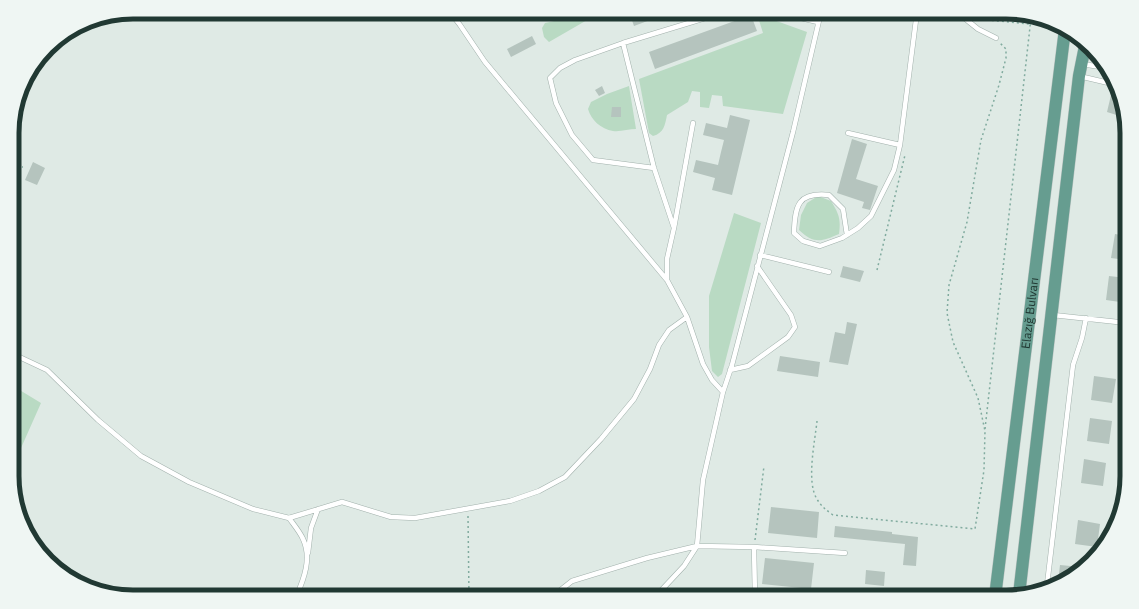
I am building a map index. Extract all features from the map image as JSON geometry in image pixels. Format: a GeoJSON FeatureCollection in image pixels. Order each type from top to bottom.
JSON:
{"type":"FeatureCollection","features":[{"type":"Feature","properties":{"kind":"main road","name":"Elazığ Bulvarı"},"geometry":{"type":"LineString","coordinates":[[996,590],[1064,35]]}},
{"type":"Feature","properties":{"kind":"main road","name":"Elazığ Bulvarı"},"geometry":{"type":"LineString","coordinates":[[1020,589],[1053,315],[1079,76],[1084,50]]}},
{"type":"Feature","properties":{"kind":"lane"},"geometry":{"type":"LineString","coordinates":[[455,19],[485,62],[622,225],[666,280],[687,317],[703,364],[712,380],[723,392]]}},
{"type":"Feature","properties":{"kind":"lane"},"geometry":{"type":"LineString","coordinates":[[654,168],[593,160],[572,135],[556,103],[550,78],[560,68],[575,60],[623,43],[702,19]]}},
{"type":"Feature","properties":{"kind":"lane"},"geometry":{"type":"LineString","coordinates":[[805,19],[818,22]]}},
{"type":"Feature","properties":{"kind":"lane"},"geometry":{"type":"LineString","coordinates":[[661,590],[684,566],[697,546],[703,480],[723,392],[793,132],[819,19]]}},
{"type":"Feature","properties":{"kind":"lane"},"geometry":{"type":"LineString","coordinates":[[847,235],[843,208],[829,195],[815,194],[802,200],[795,214],[794,233],[803,241],[820,246],[847,235],[858,228],[871,216],[894,170],[900,145],[916,19]]}},
{"type":"Feature","properties":{"kind":"lane"},"geometry":{"type":"LineString","coordinates":[[966,19],[978,29],[996,38]]}},
{"type":"Feature","properties":{"kind":"lane"},"geometry":{"type":"LineString","coordinates":[[623,43],[654,168],[674,228]]}},
{"type":"Feature","properties":{"kind":"lane"},"geometry":{"type":"LineString","coordinates":[[1082,64],[1098,67]]}},
{"type":"Feature","properties":{"kind":"lane"},"geometry":{"type":"LineString","coordinates":[[1079,76],[1108,83]]}},
{"type":"Feature","properties":{"kind":"lane"},"geometry":{"type":"LineString","coordinates":[[666,280],[667,259],[693,123]]}},
{"type":"Feature","properties":{"kind":"lane"},"geometry":{"type":"LineString","coordinates":[[848,133],[900,145]]}},
{"type":"Feature","properties":{"kind":"lane"},"geometry":{"type":"LineString","coordinates":[[760,255],[829,272]]}},
{"type":"Feature","properties":{"kind":"lane"},"geometry":{"type":"LineString","coordinates":[[730,370],[748,366],[788,337],[795,327],[791,315],[757,266]]}},
{"type":"Feature","properties":{"kind":"lane"},"geometry":{"type":"LineString","coordinates":[[1053,315],[1120,322]]}},
{"type":"Feature","properties":{"kind":"lane"},"geometry":{"type":"LineString","coordinates":[[19,357],[47,370],[98,420],[141,456],[189,482],[253,509],[289,518],[342,502],[391,517],[415,518],[510,501],[539,491],[565,477],[601,439],[634,399],[650,369],[659,345],[669,330],[687,317]]}},
{"type":"Feature","properties":{"kind":"lane"},"geometry":{"type":"LineString","coordinates":[[1047,582],[1073,365],[1082,338],[1086,318]]}},
{"type":"Feature","properties":{"kind":"lane"},"geometry":{"type":"LineString","coordinates":[[299,590],[303,580],[308,557],[311,528],[318,509]]}},
{"type":"Feature","properties":{"kind":"lane"},"geometry":{"type":"LineString","coordinates":[[289,518],[304,540],[308,557]]}},
{"type":"Feature","properties":{"kind":"lane"},"geometry":{"type":"LineString","coordinates":[[561,590],[572,581],[647,558],[697,546],[754,547],[845,553]]}},
{"type":"Feature","properties":{"kind":"lane"},"geometry":{"type":"LineString","coordinates":[[754,547],[755,590]]}},
{"type":"Feature","properties":{"kind":"path"},"geometry":{"type":"LineString","coordinates":[[817,421],[811,478],[816,498],[824,509],[832,515],[975,529],[984,470],[985,431],[1030,24],[982,19]]}},
{"type":"Feature","properties":{"kind":"path"},"geometry":{"type":"LineString","coordinates":[[985,431],[978,398],[953,342],[946,313],[949,285],[967,222],[981,140],[1006,58],[1006,49],[996,38]]}},
{"type":"Feature","properties":{"kind":"path"},"geometry":{"type":"LineString","coordinates":[[877,270],[905,158],[906,152],[900,145]]}},
{"type":"Feature","properties":{"kind":"path"},"geometry":{"type":"LineString","coordinates":[[19,167],[23,168]]}},
{"type":"Feature","properties":{"kind":"path"},"geometry":{"type":"LineString","coordinates":[[754,547],[764,466]]}},
{"type":"Feature","properties":{"kind":"path"},"geometry":{"type":"LineString","coordinates":[[467,508],[469,590]]}},
{"type":"Feature","properties":{"kind":"green space"},"geometry":{"type":"Polygon","coordinates":[[[555,19],[589,19],[549,42],[544,37],[542,28],[545,23],[554,21],[555,19]]]}},
{"type":"Feature","properties":{"kind":"green space"},"geometry":{"type":"Polygon","coordinates":[[[759,19],[771,19],[807,32],[783,114],[723,106],[722,96],[712,95],[709,108],[700,107],[700,92],[692,91],[688,102],[667,115],[665,125],[660,133],[653,136],[649,133],[639,79],[763,33],[759,19]]]}},
{"type":"Feature","properties":{"kind":"green space"},"geometry":{"type":"Polygon","coordinates":[[[629,86],[636,129],[619,131],[609,130],[601,126],[591,117],[588,109],[591,102],[629,86]]]}},
{"type":"Feature","properties":{"kind":"green space"},"geometry":{"type":"Polygon","coordinates":[[[818,196],[831,201],[838,213],[840,224],[839,234],[827,239],[814,240],[804,235],[799,230],[801,215],[807,203],[818,196]]]}},
{"type":"Feature","properties":{"kind":"green space"},"geometry":{"type":"Polygon","coordinates":[[[734,213],[761,223],[722,374],[718,377],[712,371],[709,347],[709,296],[734,213]]]}},
{"type":"Feature","properties":{"kind":"green space"},"geometry":{"type":"Polygon","coordinates":[[[19,390],[41,403],[19,452],[19,390]]]}},
{"type":"Feature","properties":{"kind":"building"},"geometry":{"type":"Polygon","coordinates":[[[632,19],[653,19],[634,26],[632,19]]]}},
{"type":"Feature","properties":{"kind":"building"},"geometry":{"type":"Polygon","coordinates":[[[740,19],[752,19],[757,31],[655,69],[649,52],[740,19]]]}},
{"type":"Feature","properties":{"kind":"building"},"geometry":{"type":"Polygon","coordinates":[[[532,36],[536,44],[511,57],[507,49],[532,36]]]}},
{"type":"Feature","properties":{"kind":"building"},"geometry":{"type":"Polygon","coordinates":[[[602,86],[605,93],[599,96],[595,90],[602,86]]]}},
{"type":"Feature","properties":{"kind":"building"},"geometry":{"type":"Polygon","coordinates":[[[1111,95],[1114,96],[1119,116],[1107,112],[1111,95]]]}},
{"type":"Feature","properties":{"kind":"building"},"geometry":{"type":"Polygon","coordinates":[[[612,107],[621,107],[621,117],[611,117],[612,107]]]}},
{"type":"Feature","properties":{"kind":"building"},"geometry":{"type":"Polygon","coordinates":[[[730,115],[750,120],[732,195],[712,190],[715,178],[693,172],[696,160],[718,165],[724,140],[703,135],[706,123],[727,128],[730,115]]]}},
{"type":"Feature","properties":{"kind":"building"},"geometry":{"type":"Polygon","coordinates":[[[852,139],[867,144],[856,179],[878,186],[870,210],[862,208],[864,202],[837,193],[852,139]]]}},
{"type":"Feature","properties":{"kind":"building"},"geometry":{"type":"Polygon","coordinates":[[[33,162],[45,168],[37,185],[25,180],[33,162]]]}},
{"type":"Feature","properties":{"kind":"building"},"geometry":{"type":"Polygon","coordinates":[[[1115,234],[1120,235],[1120,259],[1111,258],[1115,234]]]}},
{"type":"Feature","properties":{"kind":"building"},"geometry":{"type":"Polygon","coordinates":[[[843,266],[864,271],[860,282],[840,277],[843,266]]]}},
{"type":"Feature","properties":{"kind":"building"},"geometry":{"type":"Polygon","coordinates":[[[1109,276],[1120,277],[1120,302],[1106,300],[1109,276]]]}},
{"type":"Feature","properties":{"kind":"building"},"geometry":{"type":"Polygon","coordinates":[[[847,322],[857,324],[848,365],[829,362],[835,332],[845,334],[847,322]]]}},
{"type":"Feature","properties":{"kind":"building"},"geometry":{"type":"Polygon","coordinates":[[[780,356],[820,362],[818,377],[777,371],[780,356]]]}},
{"type":"Feature","properties":{"kind":"building"},"geometry":{"type":"Polygon","coordinates":[[[1094,376],[1116,379],[1112,403],[1091,400],[1094,376]]]}},
{"type":"Feature","properties":{"kind":"building"},"geometry":{"type":"Polygon","coordinates":[[[1090,418],[1112,421],[1109,444],[1087,441],[1090,418]]]}},
{"type":"Feature","properties":{"kind":"building"},"geometry":{"type":"Polygon","coordinates":[[[1084,459],[1106,463],[1103,486],[1081,483],[1084,459]]]}},
{"type":"Feature","properties":{"kind":"building"},"geometry":{"type":"Polygon","coordinates":[[[771,507],[819,512],[817,538],[768,533],[771,507]]]}},
{"type":"Feature","properties":{"kind":"building"},"geometry":{"type":"Polygon","coordinates":[[[1078,520],[1100,524],[1097,544],[1095,547],[1075,544],[1078,520]]]}},
{"type":"Feature","properties":{"kind":"building"},"geometry":{"type":"Polygon","coordinates":[[[835,526],[892,532],[892,534],[918,537],[916,566],[903,565],[905,544],[834,537],[835,526]]]}},
{"type":"Feature","properties":{"kind":"building"},"geometry":{"type":"Polygon","coordinates":[[[765,558],[814,563],[811,589],[762,584],[765,558]]]}},
{"type":"Feature","properties":{"kind":"building"},"geometry":{"type":"Polygon","coordinates":[[[1060,565],[1075,566],[1069,571],[1059,577],[1060,565]]]}},
{"type":"Feature","properties":{"kind":"building"},"geometry":{"type":"Polygon","coordinates":[[[866,570],[885,572],[884,586],[865,584],[866,570]]]}}]}
